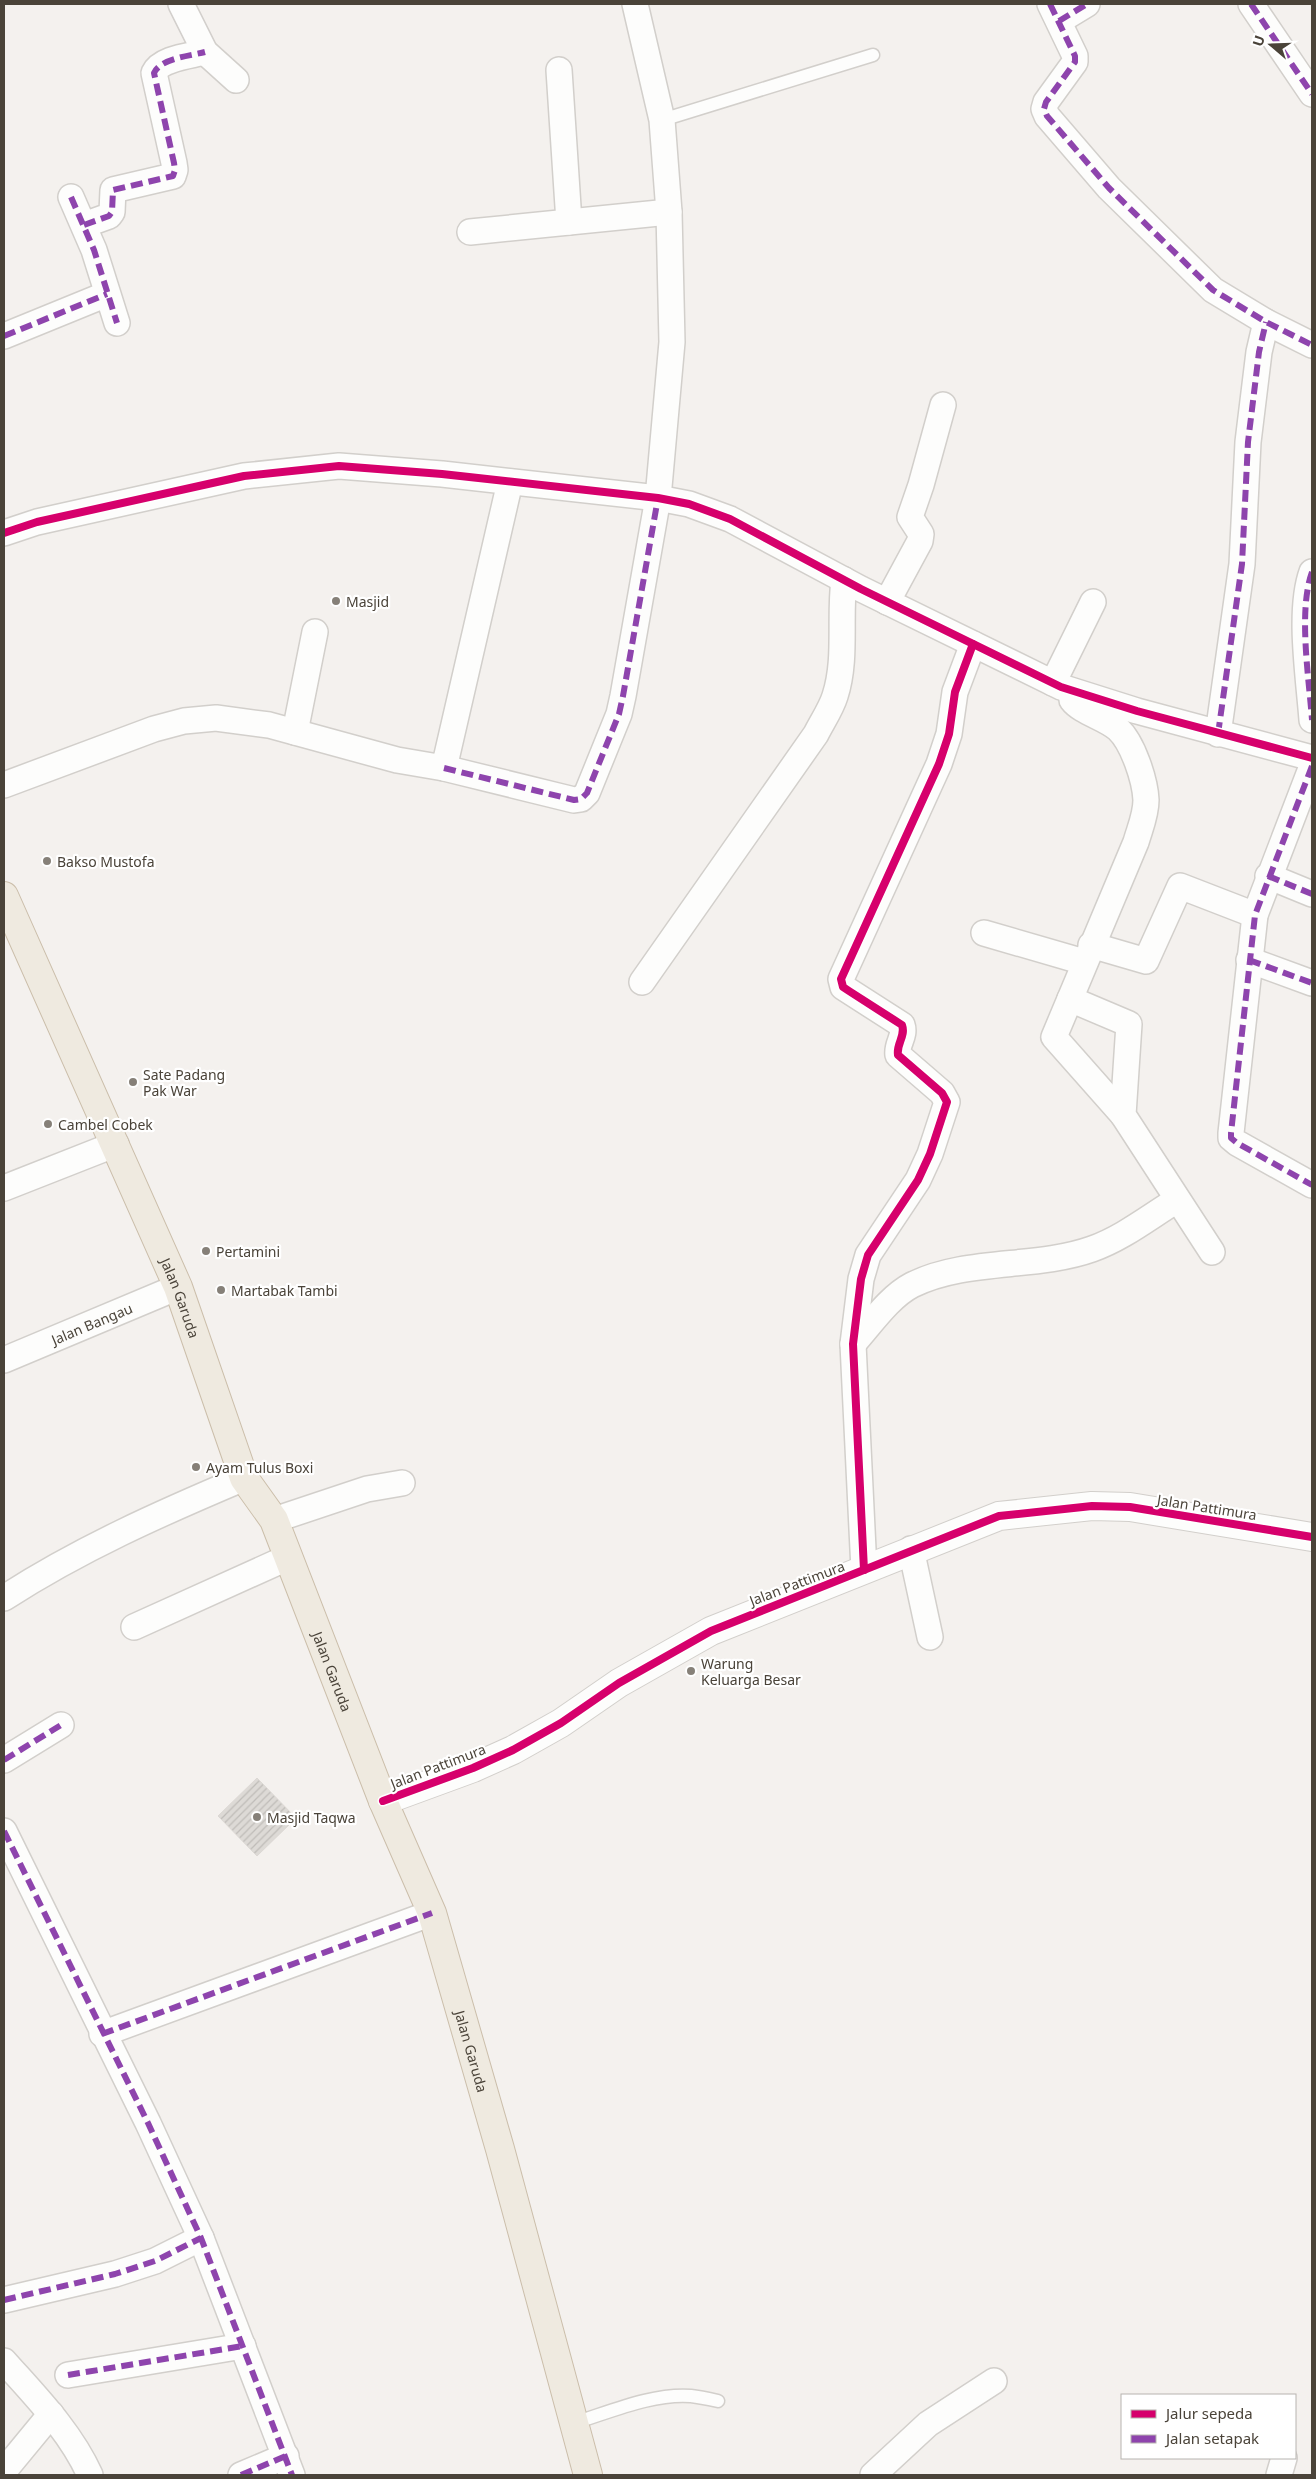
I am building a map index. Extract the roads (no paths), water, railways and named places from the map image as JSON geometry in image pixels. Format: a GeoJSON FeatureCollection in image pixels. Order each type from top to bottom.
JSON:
{"type":"FeatureCollection","features":[{"type":"Feature","properties":{"kind":"highway","name":"Jalan Garuda"},"geometry":{"type":"LineString","coordinates":[[4,896],[178,1287],[244,1478],[274,1520],[383,1800],[432,1913],[500,2149],[588,2475]]}},
{"type":"Feature","properties":{"kind":"street"},"geometry":{"type":"LineString","coordinates":[[181,4],[205,52],[236,80]]}},
{"type":"Feature","properties":{"kind":"street"},"geometry":{"type":"LineString","coordinates":[[4,785],[154,729],[184,721],[224,719],[295,732],[397,760],[444,768],[574,800],[581,799],[587,794],[619,714],[623,696],[658,498],[672,342],[669,212],[662,120],[635,4]]}},
{"type":"Feature","properties":{"kind":"street"},"geometry":{"type":"LineString","coordinates":[[1087,4],[1054,12],[1075,56],[1075,62],[1046,102],[1044,109],[1046,116],[1110,188],[1212,290],[1266,322],[1312,345]]}},
{"type":"Feature","properties":{"kind":"street"},"geometry":{"type":"LineString","coordinates":[[1251,4],[1312,94]]}},
{"type":"Feature","properties":{"kind":"street"},"geometry":{"type":"LineString","coordinates":[[84,225],[110,216],[112,212],[113,190],[173,176],[175,170],[174,162],[154,73],[156,68],[167,62],[205,52]]}},
{"type":"Feature","properties":{"kind":"street"},"geometry":{"type":"LineString","coordinates":[[558,70],[569,222]]}},
{"type":"Feature","properties":{"kind":"street"},"geometry":{"type":"LineString","coordinates":[[71,197],[84,225],[117,323]]}},
{"type":"Feature","properties":{"kind":"street"},"geometry":{"type":"LineString","coordinates":[[470,232],[669,212]]}},
{"type":"Feature","properties":{"kind":"street"},"geometry":{"type":"LineString","coordinates":[[4,336],[107,294]]}},
{"type":"Feature","properties":{"kind":"street"},"geometry":{"type":"LineString","coordinates":[[1218,734],[1242,564],[1248,442],[1259,352],[1266,322]]}},
{"type":"Feature","properties":{"kind":"street"},"geometry":{"type":"LineString","coordinates":[[888,602],[920,541],[921,534],[910,517],[921,485],[943,405]]}},
{"type":"Feature","properties":{"kind":"street"},"geometry":{"type":"LineString","coordinates":[[4,533],[37,522],[244,476],[339,466],[658,498],[689,504],[730,520],[844,580],[1057,685],[1218,734],[1312,758]]}},
{"type":"Feature","properties":{"kind":"street"},"geometry":{"type":"LineString","coordinates":[[444,768],[510,482]]}},
{"type":"Feature","properties":{"kind":"street"},"geometry":{"type":"LineString","coordinates":[[1312,573],[1308,585],[1306,605],[1312,720]]}},
{"type":"Feature","properties":{"kind":"street"},"geometry":{"type":"LineString","coordinates":[[642,982],[816,734],[834,698],[841,664],[844,580]]}},
{"type":"Feature","properties":{"kind":"street"},"geometry":{"type":"LineString","coordinates":[[1057,685],[1093,602]]}},
{"type":"Feature","properties":{"kind":"street"},"geometry":{"type":"LineString","coordinates":[[295,732],[314,632]]}},
{"type":"Feature","properties":{"kind":"street"},"geometry":{"type":"LineString","coordinates":[[864,1570],[854,1344],[863,1267],[868,1255],[918,1180],[930,1154],[947,1102],[942,1093],[898,1055],[898,1048],[903,1033],[902,1025],[848,991],[841,979],[939,764],[949,734],[955,692],[972,644]]}},
{"type":"Feature","properties":{"kind":"street"},"geometry":{"type":"LineString","coordinates":[[1057,685],[1074,703],[1119,730],[1129,744],[1139,765],[1146,799],[1144,816],[1136,842],[1054,1037],[1123,1115],[1170,1204],[1212,1252]]}},
{"type":"Feature","properties":{"kind":"street"},"geometry":{"type":"LineString","coordinates":[[1312,766],[1268,876],[1255,915],[1231,1136],[1236,1143],[1312,1185]]}},
{"type":"Feature","properties":{"kind":"street"},"geometry":{"type":"LineString","coordinates":[[1268,876],[1312,894]]}},
{"type":"Feature","properties":{"kind":"street"},"geometry":{"type":"LineString","coordinates":[[984,933],[1088,954],[1146,961],[1180,886],[1255,915]]}},
{"type":"Feature","properties":{"kind":"street"},"geometry":{"type":"LineString","coordinates":[[1249,960],[1312,983]]}},
{"type":"Feature","properties":{"kind":"street"},"geometry":{"type":"LineString","coordinates":[[1070,999],[1129,1024],[1123,1115]]}},
{"type":"Feature","properties":{"kind":"street"},"geometry":{"type":"LineString","coordinates":[[4,1188],[116,1144]]}},
{"type":"Feature","properties":{"kind":"street"},"geometry":{"type":"LineString","coordinates":[[854,1344],[888,1304],[912,1285],[942,1274],[1068,1256],[1091,1250],[1123,1236],[1170,1204]]}},
{"type":"Feature","properties":{"kind":"street","name":"Jalan Bangau"},"geometry":{"type":"LineString","coordinates":[[4,1360],[178,1287]]}},
{"type":"Feature","properties":{"kind":"street"},"geometry":{"type":"LineString","coordinates":[[4,1598],[42,1573],[98,1543],[244,1478]]}},
{"type":"Feature","properties":{"kind":"street"},"geometry":{"type":"LineString","coordinates":[[274,1520],[367,1489],[402,1483]]}},
{"type":"Feature","properties":{"kind":"street","name":"Jalan Pattimura"},"geometry":{"type":"LineString","coordinates":[[383,1800],[473,1768],[513,1750],[561,1723],[619,1683],[711,1631],[864,1570],[910,1549],[999,1516],[1092,1506],[1130,1507],[1312,1537]]}},
{"type":"Feature","properties":{"kind":"street"},"geometry":{"type":"LineString","coordinates":[[910,1549],[930,1637]]}},
{"type":"Feature","properties":{"kind":"street"},"geometry":{"type":"LineString","coordinates":[[134,1627],[289,1556]]}},
{"type":"Feature","properties":{"kind":"street"},"geometry":{"type":"LineString","coordinates":[[4,1760],[61,1725]]}},
{"type":"Feature","properties":{"kind":"street"},"geometry":{"type":"LineString","coordinates":[[4,1832],[102,2034],[148,2123],[201,2238],[289,2465],[241,2475]]}},
{"type":"Feature","properties":{"kind":"street"},"geometry":{"type":"LineString","coordinates":[[102,2034],[432,1913]]}},
{"type":"Feature","properties":{"kind":"street"},"geometry":{"type":"LineString","coordinates":[[4,2300],[123,2271],[154,2261],[201,2238]]}},
{"type":"Feature","properties":{"kind":"street"},"geometry":{"type":"LineString","coordinates":[[68,2375],[243,2346]]}},
{"type":"Feature","properties":{"kind":"street"},"geometry":{"type":"LineString","coordinates":[[4,2361],[51,2414],[81,2456],[90,2475]]}},
{"type":"Feature","properties":{"kind":"street"},"geometry":{"type":"LineString","coordinates":[[873,2475],[928,2424],[994,2381]]}},
{"type":"Feature","properties":{"kind":"street"},"geometry":{"type":"LineString","coordinates":[[4,2471],[51,2414]]}},
{"type":"Feature","properties":{"kind":"street"},"geometry":{"type":"LineString","coordinates":[[1279,2475],[1284,2459]]}},
{"type":"Feature","properties":{"kind":"lane"},"geometry":{"type":"LineString","coordinates":[[662,120],[873,55]]}},
{"type":"Feature","properties":{"kind":"lane"},"geometry":{"type":"LineString","coordinates":[[574,2423],[650,2401],[675,2397],[690,2396],[718,2401]]}},
{"type":"Feature","properties":{"kind":"place","name":"Masjid"},"geometry":{"type":"Point","coordinates":[336,601]}},
{"type":"Feature","properties":{"kind":"place","name":"Bakso Mustofa"},"geometry":{"type":"Point","coordinates":[47,861]}},
{"type":"Feature","properties":{"kind":"place","name":"Sate Padang Pak War"},"geometry":{"type":"Point","coordinates":[133,1082]}},
{"type":"Feature","properties":{"kind":"place","name":"Cambel Cobek"},"geometry":{"type":"Point","coordinates":[48,1124]}},
{"type":"Feature","properties":{"kind":"place","name":"Pertamini"},"geometry":{"type":"Point","coordinates":[206,1251]}},
{"type":"Feature","properties":{"kind":"place","name":"Martabak Tambi"},"geometry":{"type":"Point","coordinates":[221,1290]}},
{"type":"Feature","properties":{"kind":"place","name":"Ayam Tulus Boxi"},"geometry":{"type":"Point","coordinates":[196,1467]}},
{"type":"Feature","properties":{"kind":"place","name":"Warung Keluarga Besar"},"geometry":{"type":"Point","coordinates":[691,1671]}},
{"type":"Feature","properties":{"kind":"place","name":"Masjid Taqwa"},"geometry":{"type":"Point","coordinates":[257,1817]}}]}
